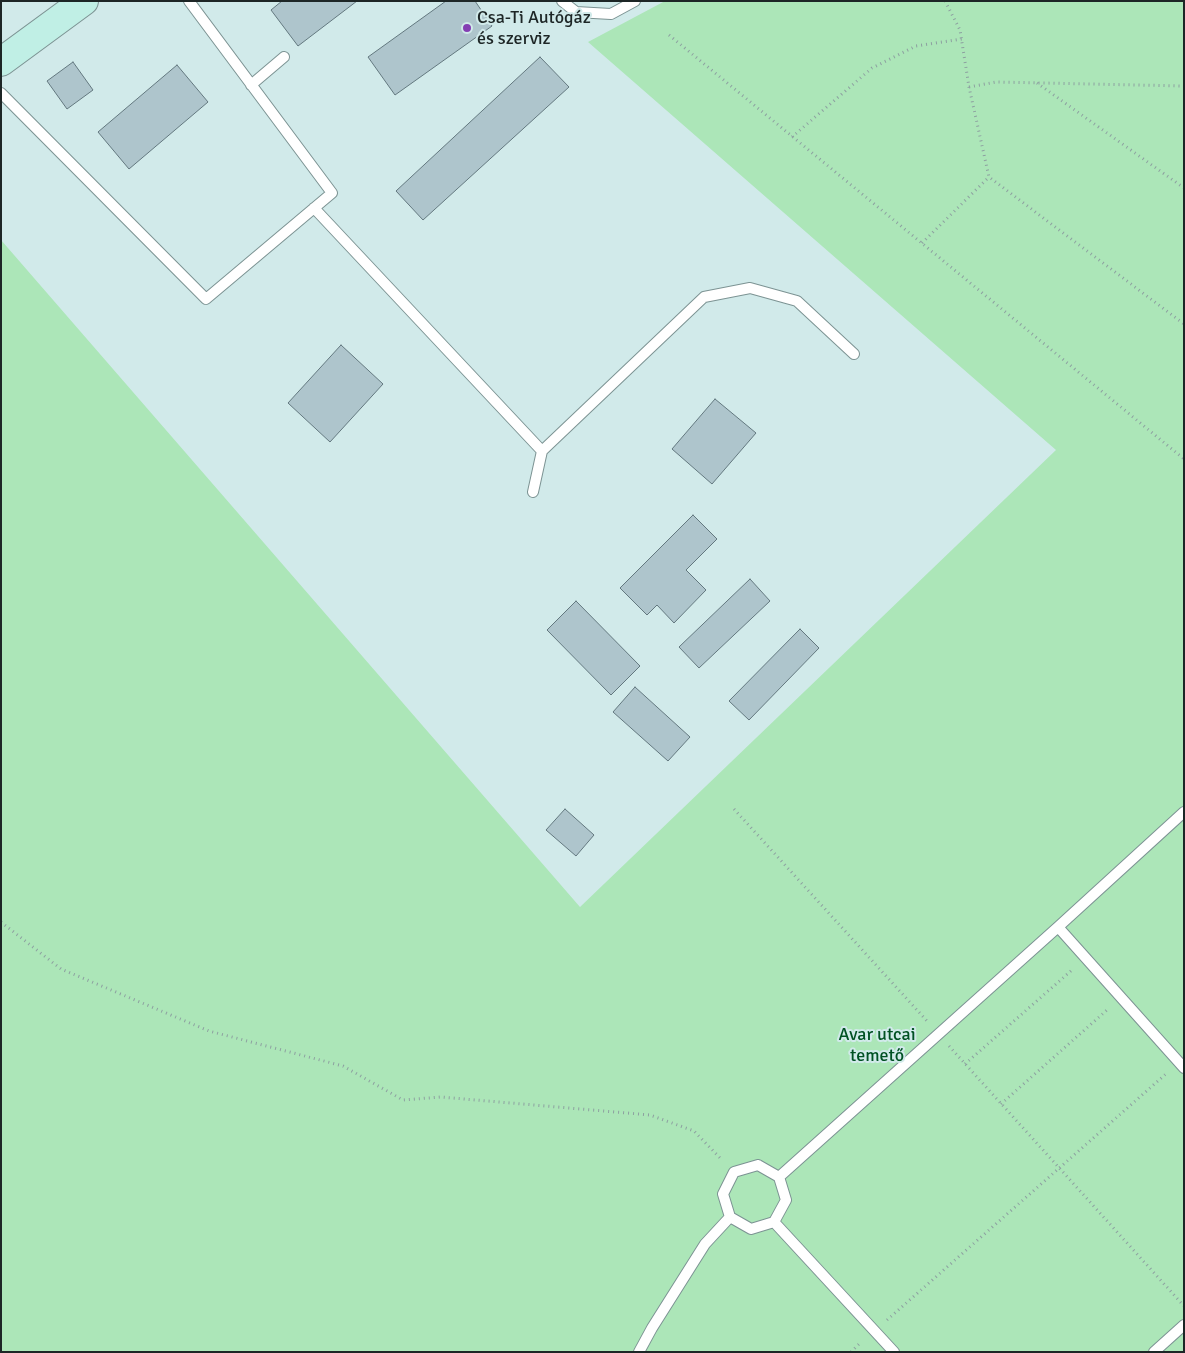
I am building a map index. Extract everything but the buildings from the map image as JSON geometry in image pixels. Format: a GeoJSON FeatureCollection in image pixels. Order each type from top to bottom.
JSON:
{"type":"FeatureCollection","features":[{"type":"Feature","properties":{"kind":"main road"},"geometry":{"type":"LineString","coordinates":[[1,62],[84,1]]}},
{"type":"Feature","properties":{"kind":"lane"},"geometry":{"type":"LineString","coordinates":[[1,93],[206,299],[332,193],[189,1]]}},
{"type":"Feature","properties":{"kind":"lane"},"geometry":{"type":"LineString","coordinates":[[562,1],[576,12],[611,14],[635,1]]}},
{"type":"Feature","properties":{"kind":"lane"},"geometry":{"type":"LineString","coordinates":[[251,85],[284,57]]}},
{"type":"Feature","properties":{"kind":"lane"},"geometry":{"type":"LineString","coordinates":[[314,208],[542,451]]}},
{"type":"Feature","properties":{"kind":"lane"},"geometry":{"type":"LineString","coordinates":[[534,492],[542,451],[704,297],[750,288],[797,300],[854,354]]}},
{"type":"Feature","properties":{"kind":"lane"},"geometry":{"type":"LineString","coordinates":[[779,1177],[1184,812]]}},
{"type":"Feature","properties":{"kind":"lane"},"geometry":{"type":"LineString","coordinates":[[1058,927],[1181,1065]]}},
{"type":"Feature","properties":{"kind":"lane"},"geometry":{"type":"LineString","coordinates":[[758,1165],[779,1177],[786,1200],[774,1222],[751,1228],[730,1217],[723,1194],[734,1172],[758,1165]]}},
{"type":"Feature","properties":{"kind":"lane"},"geometry":{"type":"LineString","coordinates":[[639,1352],[705,1244],[730,1217]]}},
{"type":"Feature","properties":{"kind":"lane"},"geometry":{"type":"LineString","coordinates":[[774,1222],[894,1352]]}},
{"type":"Feature","properties":{"kind":"lane"},"geometry":{"type":"LineString","coordinates":[[1154,1352],[1184,1325]]}},
{"type":"Feature","properties":{"kind":"path"},"geometry":{"type":"LineString","coordinates":[[945,1],[960,30],[969,87],[989,177],[1184,324]]}},
{"type":"Feature","properties":{"kind":"path"},"geometry":{"type":"LineString","coordinates":[[669,35],[1184,459]]}},
{"type":"Feature","properties":{"kind":"path"},"geometry":{"type":"LineString","coordinates":[[792,137],[872,68],[916,46],[962,39]]}},
{"type":"Feature","properties":{"kind":"path"},"geometry":{"type":"LineString","coordinates":[[969,87],[996,82],[1184,86]]}},
{"type":"Feature","properties":{"kind":"path"},"geometry":{"type":"LineString","coordinates":[[1037,83],[1184,188]]}},
{"type":"Feature","properties":{"kind":"path"},"geometry":{"type":"LineString","coordinates":[[921,243],[989,177]]}},
{"type":"Feature","properties":{"kind":"path"},"geometry":{"type":"LineString","coordinates":[[734,809],[1184,1306]]}},
{"type":"Feature","properties":{"kind":"path"},"geometry":{"type":"LineString","coordinates":[[1,922],[61,969],[210,1031],[343,1066],[403,1100],[441,1096],[650,1115],[694,1131],[734,1172]]}},
{"type":"Feature","properties":{"kind":"path"},"geometry":{"type":"LineString","coordinates":[[965,1064],[1086,958]]}},
{"type":"Feature","properties":{"kind":"path"},"geometry":{"type":"LineString","coordinates":[[1001,1104],[1121,997]]}},
{"type":"Feature","properties":{"kind":"path"},"geometry":{"type":"LineString","coordinates":[[851,1352],[1059,1168],[1181,1065]]}},
{"type":"Feature","properties":{"kind":"green space","name":"Avar utcai temető"},"geometry":{"type":"Polygon","coordinates":[[[665,1],[1184,1],[1184,1352],[1,1352],[1,240],[580,907],[1056,450],[588,42],[665,1]]]}},
{"type":"Feature","properties":{"kind":"place","name":"Csa-Ti Autógáz és szerviz"},"geometry":{"type":"Point","coordinates":[467,28]}}]}
